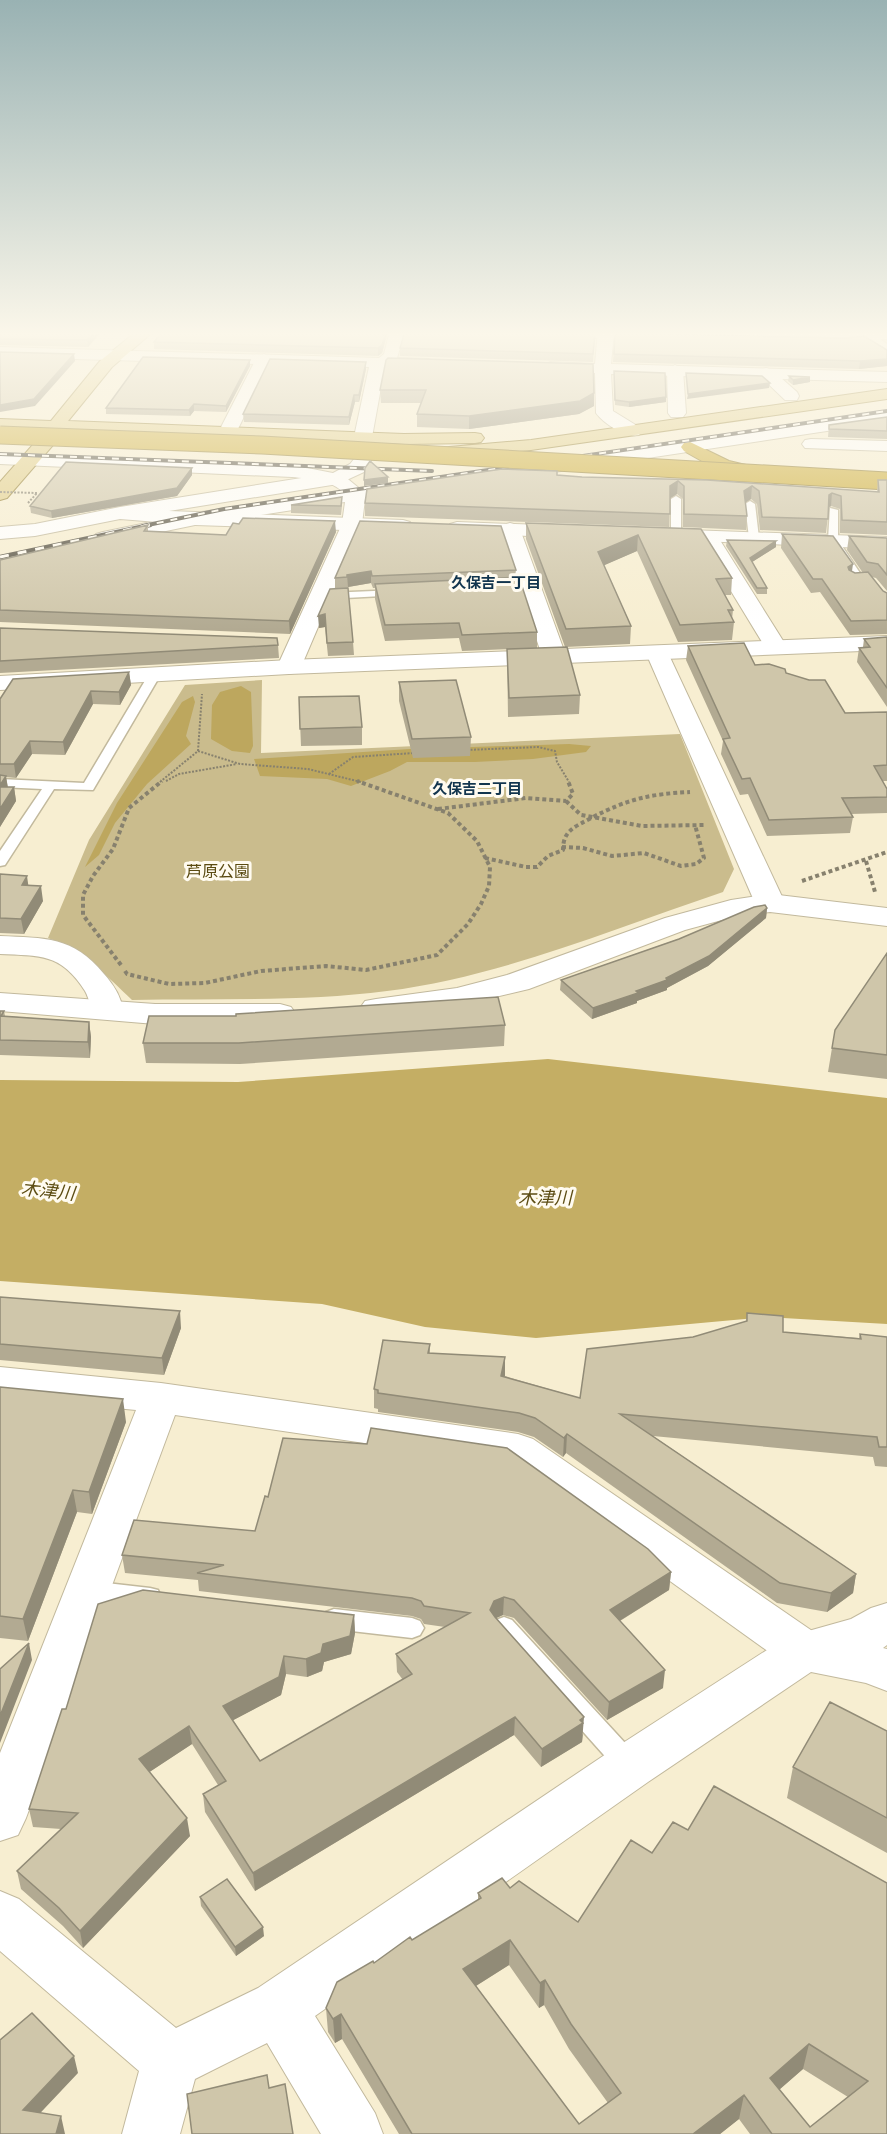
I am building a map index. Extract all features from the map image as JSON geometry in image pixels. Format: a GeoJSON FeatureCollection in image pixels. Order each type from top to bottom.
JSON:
{"type":"FeatureCollection","features":[{"type":"Feature","properties":{"kind":"highway"},"geometry":{"type":"LineString","coordinates":[[101,431],[353,442],[887,473]]}},
{"type":"Feature","properties":{"kind":"highway"},"geometry":{"type":"LineString","coordinates":[[0,435],[273,445],[887,481]]}},
{"type":"Feature","properties":{"kind":"highway"},"geometry":{"type":"LineString","coordinates":[[690,447],[723,465],[741,470],[793,479],[887,487]]}},
{"type":"Feature","properties":{"kind":"main road"},"geometry":{"type":"LineString","coordinates":[[34,431],[363,445],[480,438],[540,431]]}},
{"type":"Feature","properties":{"kind":"main road"},"geometry":{"type":"LineString","coordinates":[[0,493],[31,460],[54,431]]}},
{"type":"Feature","properties":{"kind":"main road"},"geometry":{"type":"LineString","coordinates":[[0,439],[52,433],[227,432],[424,453],[500,449],[633,431]]}},
{"type":"Feature","properties":{"kind":"street"},"geometry":{"type":"LineString","coordinates":[[0,533],[35,530],[120,513],[338,478],[357,468],[363,459],[365,431]]}},
{"type":"Feature","properties":{"kind":"street"},"geometry":{"type":"LineString","coordinates":[[633,431],[690,447]]}},
{"type":"Feature","properties":{"kind":"street"},"geometry":{"type":"LineString","coordinates":[[462,480],[796,431]]}},
{"type":"Feature","properties":{"kind":"street"},"geometry":{"type":"LineString","coordinates":[[720,442],[887,446]]}},
{"type":"Feature","properties":{"kind":"street"},"geometry":{"type":"LineString","coordinates":[[0,459],[292,471],[338,478],[349,485],[356,496],[352,524],[289,668]]}},
{"type":"Feature","properties":{"kind":"street"},"geometry":{"type":"LineString","coordinates":[[86,542],[195,519],[426,485]]}},
{"type":"Feature","properties":{"kind":"street"},"geometry":{"type":"LineString","coordinates":[[120,513],[195,519],[419,526]]}},
{"type":"Feature","properties":{"kind":"street"},"geometry":{"type":"LineString","coordinates":[[442,527],[593,532]]}},
{"type":"Feature","properties":{"kind":"street"},"geometry":{"type":"LineString","coordinates":[[510,529],[523,587],[554,656]]}},
{"type":"Feature","properties":{"kind":"street"},"geometry":{"type":"LineString","coordinates":[[640,534],[833,540],[884,545]]}},
{"type":"Feature","properties":{"kind":"street"},"geometry":{"type":"LineString","coordinates":[[708,537],[776,647]]}},
{"type":"Feature","properties":{"kind":"street"},"geometry":{"type":"LineString","coordinates":[[275,642],[299,643]]}},
{"type":"Feature","properties":{"kind":"street"},"geometry":{"type":"LineString","coordinates":[[0,683],[554,656],[887,644]]}},
{"type":"Feature","properties":{"kind":"street"},"geometry":{"type":"LineString","coordinates":[[657,653],[770,903]]}},
{"type":"Feature","properties":{"kind":"street"},"geometry":{"type":"LineString","coordinates":[[345,1010],[457,997],[508,985],[675,924],[731,909],[770,903],[881,905]]}},
{"type":"Feature","properties":{"kind":"street"},"geometry":{"type":"LineString","coordinates":[[0,945],[58,950],[94,979],[108,1004],[107,1010]]}},
{"type":"Feature","properties":{"kind":"street"},"geometry":{"type":"LineString","coordinates":[[0,1002],[155,1014],[254,1016],[311,1012]]}},
{"type":"Feature","properties":{"kind":"street"},"geometry":{"type":"LineString","coordinates":[[0,1382],[161,1398],[518,1449],[804,1651],[876,1665],[887,1671]]}},
{"type":"Feature","properties":{"kind":"street"},"geometry":{"type":"LineString","coordinates":[[0,1818],[161,1398]]}},
{"type":"Feature","properties":{"kind":"street"},"geometry":{"type":"LineString","coordinates":[[151,2134],[171,2061],[279,2008],[630,1766],[804,1651],[863,1636],[887,1622]]}},
{"type":"Feature","properties":{"kind":"street"},"geometry":{"type":"LineString","coordinates":[[0,1917],[171,2061]]}},
{"type":"Feature","properties":{"kind":"street"},"geometry":{"type":"LineString","coordinates":[[279,2008],[354,2134]]}},
{"type":"Feature","properties":{"kind":"lane"},"geometry":{"type":"LineString","coordinates":[[676,500],[676,536]]}},
{"type":"Feature","properties":{"kind":"lane"},"geometry":{"type":"LineString","coordinates":[[750,504],[754,538]]}},
{"type":"Feature","properties":{"kind":"lane"},"geometry":{"type":"LineString","coordinates":[[833,510],[833,540],[860,582]]}},
{"type":"Feature","properties":{"kind":"lane"},"geometry":{"type":"LineString","coordinates":[[320,596],[413,592]]}},
{"type":"Feature","properties":{"kind":"lane"},"geometry":{"type":"LineString","coordinates":[[0,783],[88,788],[155,674]]}},
{"type":"Feature","properties":{"kind":"lane"},"geometry":{"type":"LineString","coordinates":[[0,862],[50,786]]}},
{"type":"Feature","properties":{"kind":"lane"},"geometry":{"type":"LineString","coordinates":[[89,1590],[170,1600]]}},
{"type":"Feature","properties":{"kind":"lane"},"geometry":{"type":"LineString","coordinates":[[308,1616],[412,1628]]}},
{"type":"Feature","properties":{"kind":"lane"},"geometry":{"type":"LineString","coordinates":[[504,1628],[630,1766]]}},
{"type":"Feature","properties":{"kind":"path"},"geometry":{"type":"LineString","coordinates":[[0,493],[37,493],[28,503]]}},
{"type":"Feature","properties":{"kind":"path"},"geometry":{"type":"LineString","coordinates":[[158,786],[179,774],[240,764],[276,765],[355,780],[448,813],[463,825],[477,842],[490,867],[489,886],[482,904],[468,924],[437,955],[366,970],[326,966],[261,971],[205,983],[170,984],[128,974],[83,915],[83,895],[93,876],[113,849],[129,808],[198,751],[203,672]]}},
{"type":"Feature","properties":{"kind":"path"},"geometry":{"type":"LineString","coordinates":[[464,750],[538,747],[555,751],[554,757],[572,785],[573,794],[566,801]]}},
{"type":"Feature","properties":{"kind":"path"},"geometry":{"type":"LineString","coordinates":[[198,751],[240,764]]}},
{"type":"Feature","properties":{"kind":"path"},"geometry":{"type":"LineString","coordinates":[[329,774],[353,757],[420,753]]}},
{"type":"Feature","properties":{"kind":"path"},"geometry":{"type":"LineString","coordinates":[[485,858],[526,867],[537,867],[548,856],[562,850],[563,838],[569,830],[622,802],[655,794],[691,792]]}},
{"type":"Feature","properties":{"kind":"path"},"geometry":{"type":"LineString","coordinates":[[437,810],[526,798],[566,801],[581,815],[594,818],[642,826],[695,825],[704,858],[696,865],[673,866],[650,854],[601,856],[577,847],[562,847]]}},
{"type":"Feature","properties":{"kind":"path"},"geometry":{"type":"LineString","coordinates":[[798,882],[866,861],[887,852]]}},
{"type":"Feature","properties":{"kind":"path"},"geometry":{"type":"LineString","coordinates":[[866,861],[881,905]]}},
{"type":"Feature","properties":{"kind":"green space","name":"芦原公園"},"geometry":{"type":"Polygon","coordinates":[[[262,680],[261,753],[680,734],[734,869],[723,892],[557,950],[430,984],[324,997],[132,1000],[83,957],[48,938],[89,840],[185,685],[262,680]]]}},
{"type":"Feature","properties":{"kind":"shaded area"},"geometry":{"type":"Polygon","coordinates":[[[241,686],[251,692],[253,746],[250,753],[232,751],[211,739],[212,705],[220,692],[241,686]]]}},
{"type":"Feature","properties":{"kind":"shaded area"},"geometry":{"type":"Polygon","coordinates":[[[193,696],[195,702],[186,736],[191,744],[147,784],[115,823],[99,855],[85,867],[117,803],[182,702],[193,696]]]}},
{"type":"Feature","properties":{"kind":"shaded area"},"geometry":{"type":"Polygon","coordinates":[[[569,744],[591,746],[586,752],[533,759],[407,762],[351,786],[327,779],[260,776],[254,759],[410,749],[569,744]]]}},
{"type":"Feature","properties":{"kind":"water","name":"木津川"},"geometry":{"type":"Polygon","coordinates":[[[548,1059],[887,1098],[887,1324],[766,1317],[536,1338],[425,1327],[322,1304],[0,1281],[0,1080],[238,1082],[548,1059]]]}},
{"type":"Feature","properties":{"kind":"building"},"geometry":{"type":"Polygon","coordinates":[[[370,461],[388,477],[364,480],[365,468],[370,461]]]}},
{"type":"Feature","properties":{"kind":"building"},"geometry":{"type":"Polygon","coordinates":[[[66,462],[192,468],[177,488],[51,511],[30,506],[66,462]]]}},
{"type":"Feature","properties":{"kind":"building"},"geometry":{"type":"Polygon","coordinates":[[[502,469],[557,471],[557,475],[582,477],[707,480],[879,492],[878,480],[887,480],[887,522],[842,520],[841,496],[832,493],[829,495],[828,519],[762,517],[759,491],[752,486],[744,491],[747,516],[684,514],[684,486],[678,481],[670,486],[670,514],[365,503],[367,489],[502,469]]]}},
{"type":"Feature","properties":{"kind":"building"},"geometry":{"type":"Polygon","coordinates":[[[342,497],[341,506],[291,505],[342,497]]]}},
{"type":"Feature","properties":{"kind":"building"},"geometry":{"type":"Polygon","coordinates":[[[243,518],[335,521],[289,621],[0,610],[0,560],[148,525],[144,531],[226,535],[233,523],[239,524],[243,518]]]}},
{"type":"Feature","properties":{"kind":"building"},"geometry":{"type":"Polygon","coordinates":[[[360,521],[501,526],[516,570],[372,576],[371,571],[335,578],[360,521]]]}},
{"type":"Feature","properties":{"kind":"building"},"geometry":{"type":"Polygon","coordinates":[[[526,523],[701,529],[732,578],[716,579],[733,610],[728,610],[734,622],[680,625],[638,535],[598,552],[631,626],[566,629],[526,523]]]}},
{"type":"Feature","properties":{"kind":"building"},"geometry":{"type":"Polygon","coordinates":[[[782,534],[833,536],[853,564],[848,567],[849,570],[855,573],[868,572],[887,593],[887,620],[851,621],[822,579],[813,579],[782,534]]]}},
{"type":"Feature","properties":{"kind":"building"},"geometry":{"type":"Polygon","coordinates":[[[849,536],[887,538],[887,575],[878,564],[867,562],[849,536]]]}},
{"type":"Feature","properties":{"kind":"building"},"geometry":{"type":"Polygon","coordinates":[[[727,540],[776,541],[750,558],[767,588],[757,588],[727,540]]]}},
{"type":"Feature","properties":{"kind":"building"},"geometry":{"type":"Polygon","coordinates":[[[519,577],[537,632],[462,635],[459,623],[385,625],[375,584],[519,577]]]}},
{"type":"Feature","properties":{"kind":"building"},"geometry":{"type":"Polygon","coordinates":[[[348,588],[353,642],[327,643],[325,614],[318,616],[330,589],[348,588]]]}},
{"type":"Feature","properties":{"kind":"building"},"geometry":{"type":"Polygon","coordinates":[[[0,628],[277,638],[278,645],[0,661],[0,628]]]}},
{"type":"Feature","properties":{"kind":"building"},"geometry":{"type":"Polygon","coordinates":[[[887,637],[887,688],[859,648],[870,647],[864,639],[887,637]]]}},
{"type":"Feature","properties":{"kind":"building"},"geometry":{"type":"Polygon","coordinates":[[[744,643],[755,665],[769,664],[785,669],[786,673],[809,680],[825,680],[845,713],[887,712],[887,765],[874,766],[887,789],[887,797],[842,798],[853,817],[769,820],[750,778],[742,779],[723,739],[730,738],[688,646],[744,643]]]}},
{"type":"Feature","properties":{"kind":"building"},"geometry":{"type":"Polygon","coordinates":[[[567,647],[580,695],[509,698],[507,649],[567,647]]]}},
{"type":"Feature","properties":{"kind":"building"},"geometry":{"type":"Polygon","coordinates":[[[129,672],[119,692],[91,691],[63,742],[30,741],[14,764],[0,764],[0,699],[13,679],[129,672]]]}},
{"type":"Feature","properties":{"kind":"building"},"geometry":{"type":"Polygon","coordinates":[[[456,680],[471,737],[412,739],[399,682],[456,680]]]}},
{"type":"Feature","properties":{"kind":"building"},"geometry":{"type":"Polygon","coordinates":[[[359,696],[362,727],[300,729],[299,697],[359,696]]]}},
{"type":"Feature","properties":{"kind":"building"},"geometry":{"type":"Polygon","coordinates":[[[0,775],[6,776],[0,785],[0,775]]]}},
{"type":"Feature","properties":{"kind":"building"},"geometry":{"type":"Polygon","coordinates":[[[0,787],[14,787],[0,809],[0,787]]]}},
{"type":"Feature","properties":{"kind":"building"},"geometry":{"type":"Polygon","coordinates":[[[0,874],[27,876],[22,885],[41,886],[21,919],[0,918],[0,874]]]}},
{"type":"Feature","properties":{"kind":"building"},"geometry":{"type":"Polygon","coordinates":[[[765,905],[767,908],[709,956],[666,978],[667,980],[636,991],[638,993],[593,1008],[561,980],[679,939],[754,907],[765,905]]]}},
{"type":"Feature","properties":{"kind":"building"},"geometry":{"type":"Polygon","coordinates":[[[887,953],[887,1055],[832,1048],[835,1030],[887,953]]]}},
{"type":"Feature","properties":{"kind":"building"},"geometry":{"type":"Polygon","coordinates":[[[498,997],[505,1025],[239,1043],[143,1043],[149,1016],[236,1016],[236,1014],[498,997]]]}},
{"type":"Feature","properties":{"kind":"building"},"geometry":{"type":"Polygon","coordinates":[[[0,1011],[4,1011],[1,1016],[89,1022],[88,1042],[0,1040],[0,1011]]]}},
{"type":"Feature","properties":{"kind":"building"},"geometry":{"type":"Polygon","coordinates":[[[0,1297],[180,1311],[162,1358],[0,1344],[0,1297]]]}},
{"type":"Feature","properties":{"kind":"building"},"geometry":{"type":"Polygon","coordinates":[[[747,1313],[783,1316],[783,1332],[861,1339],[860,1334],[887,1337],[887,1447],[879,1447],[877,1437],[620,1414],[856,1574],[831,1593],[780,1583],[567,1434],[564,1438],[535,1418],[519,1413],[378,1393],[378,1390],[374,1389],[383,1340],[430,1344],[428,1353],[505,1357],[501,1376],[580,1398],[587,1349],[693,1337],[747,1321],[747,1313]]]}},
{"type":"Feature","properties":{"kind":"building"},"geometry":{"type":"Polygon","coordinates":[[[0,1387],[123,1399],[89,1492],[73,1490],[23,1619],[0,1616],[0,1387]]]}},
{"type":"Feature","properties":{"kind":"building"},"geometry":{"type":"Polygon","coordinates":[[[371,1428],[507,1448],[648,1549],[671,1572],[610,1610],[665,1670],[609,1702],[514,1600],[504,1597],[494,1601],[490,1610],[495,1617],[584,1717],[580,1720],[583,1723],[542,1749],[515,1717],[253,1873],[203,1794],[226,1781],[189,1726],[139,1759],[187,1818],[80,1931],[59,1908],[17,1871],[78,1813],[29,1809],[62,1709],[66,1709],[98,1604],[143,1590],[354,1615],[350,1636],[323,1644],[321,1653],[306,1659],[284,1656],[279,1677],[223,1706],[260,1761],[412,1674],[396,1654],[470,1613],[424,1606],[421,1601],[412,1598],[197,1573],[224,1565],[122,1555],[134,1520],[255,1531],[265,1496],[268,1497],[283,1438],[367,1444],[371,1428]]]}},
{"type":"Feature","properties":{"kind":"building"},"geometry":{"type":"Polygon","coordinates":[[[29,1643],[0,1716],[0,1669],[29,1643]]]}},
{"type":"Feature","properties":{"kind":"building"},"geometry":{"type":"Polygon","coordinates":[[[830,1702],[887,1731],[887,1818],[793,1767],[830,1702]]]}},
{"type":"Feature","properties":{"kind":"building"},"geometry":{"type":"Polygon","coordinates":[[[714,1786],[887,1883],[887,2134],[772,2134],[744,2095],[693,2134],[412,2134],[341,2014],[333,2019],[326,2008],[337,1982],[373,1961],[374,1963],[410,1937],[412,1940],[481,1898],[478,1893],[502,1878],[510,1888],[519,1881],[578,1922],[631,1840],[652,1853],[673,1822],[688,1830],[714,1786]],[[510,1940],[463,1969],[579,2124],[621,2093],[571,2024],[545,1980],[540,1983],[510,1940]],[[809,2044],[770,2078],[810,2127],[868,2081],[809,2044]]]}},
{"type":"Feature","properties":{"kind":"building"},"geometry":{"type":"Polygon","coordinates":[[[227,1879],[263,1927],[235,1947],[200,1897],[227,1879]]]}},
{"type":"Feature","properties":{"kind":"building"},"geometry":{"type":"Polygon","coordinates":[[[32,2013],[74,2056],[23,2110],[61,2116],[56,2134],[0,2134],[0,2040],[32,2013]]]}},
{"type":"Feature","properties":{"kind":"building"},"geometry":{"type":"Polygon","coordinates":[[[267,2075],[269,2088],[285,2084],[293,2134],[192,2134],[187,2094],[267,2075]]]}},
{"type":"Feature","properties":{"kind":"railway"},"geometry":{"type":"LineString","coordinates":[[143,526],[224,509],[754,431]]}},
{"type":"Feature","properties":{"kind":"railway"},"geometry":{"type":"LineString","coordinates":[[0,454],[432,471]]}},
{"type":"Feature","properties":{"kind":"railway"},"geometry":{"type":"LineString","coordinates":[[0,557],[150,525]]}},
{"type":"Feature","properties":{"kind":"district","name":"久保吉一丁目"},"geometry":{"type":"Point","coordinates":[496,583]}},
{"type":"Feature","properties":{"kind":"district","name":"久保吉二丁目"},"geometry":{"type":"Point","coordinates":[477,789]}}]}
